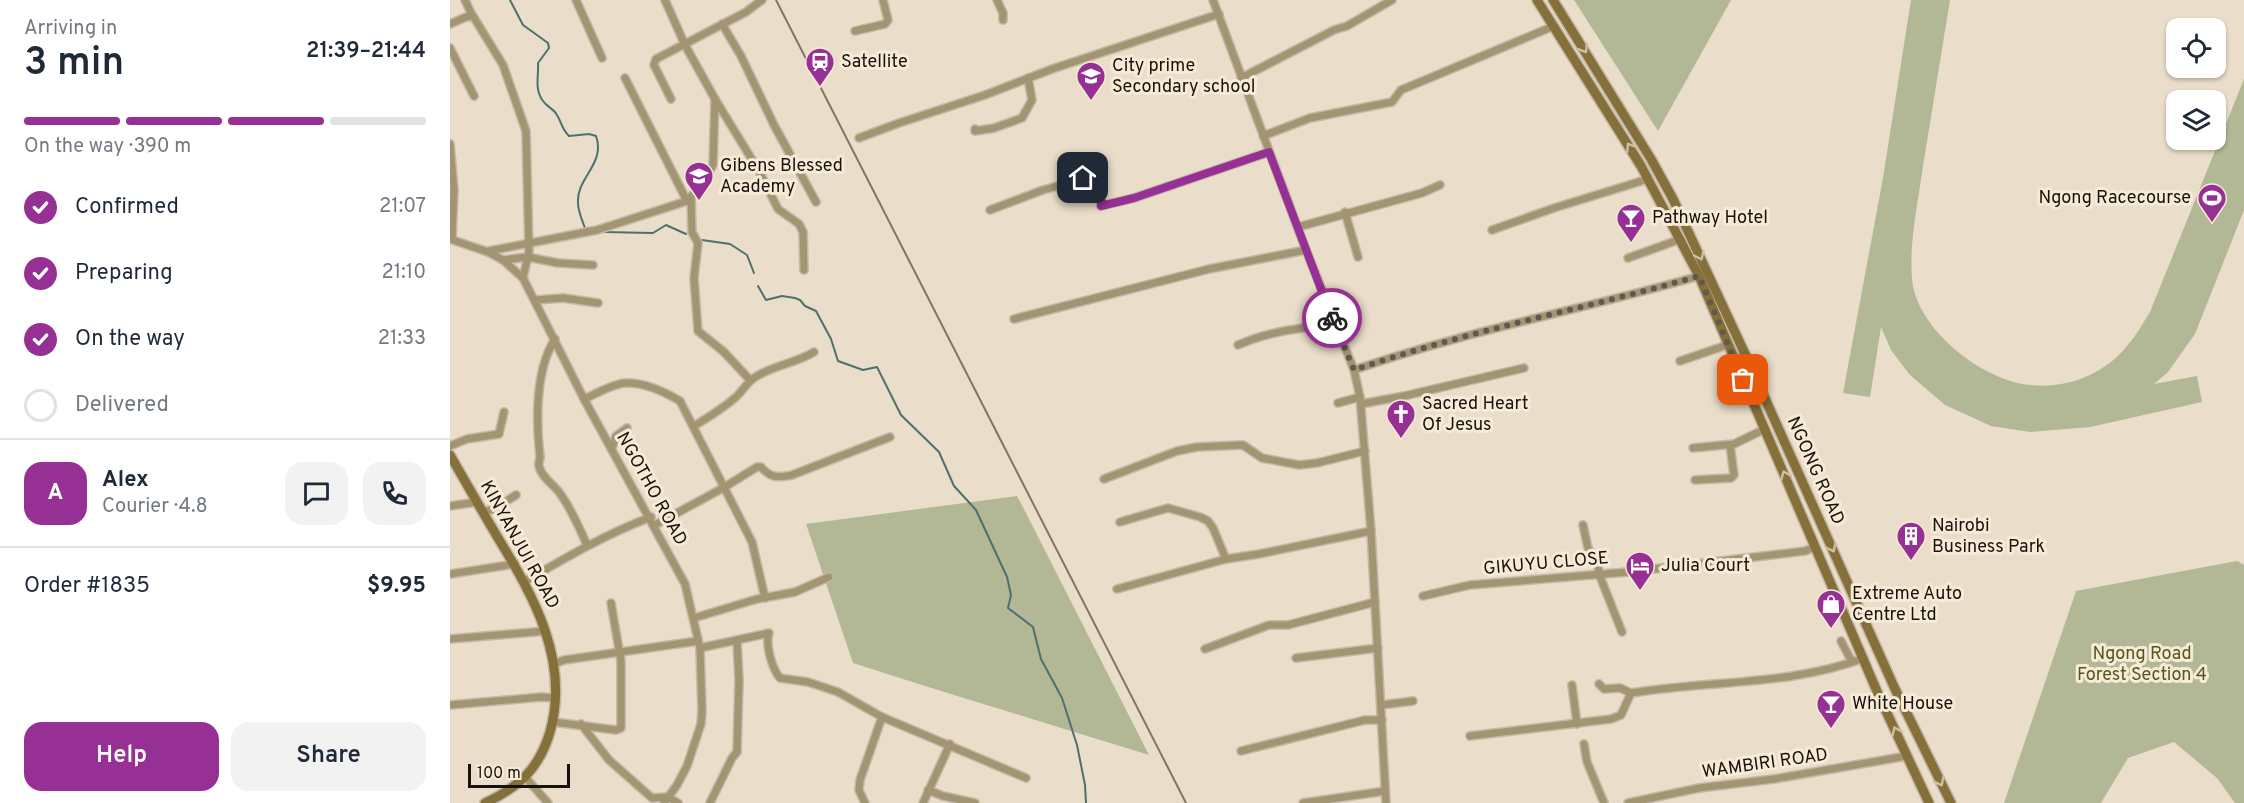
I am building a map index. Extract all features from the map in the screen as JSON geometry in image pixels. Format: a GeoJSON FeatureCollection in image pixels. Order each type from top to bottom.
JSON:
{"type":"FeatureCollection","features":[{"type":"Feature","properties":{"kind":"main road","name":"NGONG ROAD"},"geometry":{"type":"LineString","coordinates":[[1537,0],[1641,166],[1681,239],[1929,803]]}},
{"type":"Feature","properties":{"kind":"main road","name":"NGONG ROAD"},"geometry":{"type":"LineString","coordinates":[[1552,0],[1651,159],[1673,199],[1923,749],[1951,803]]}},
{"type":"Feature","properties":{"kind":"main road","name":"KINYANJUI ROAD"},"geometry":{"type":"LineString","coordinates":[[450,455],[524,582],[546,631],[554,664],[553,722],[539,760],[526,778],[485,803]]}},
{"type":"Feature","properties":{"kind":"main road"},"geometry":{"type":"LineString","coordinates":[[1907,756],[1923,749]]}},
{"type":"Feature","properties":{"kind":"street"},"geometry":{"type":"LineString","coordinates":[[465,0],[502,65],[524,124],[528,257],[523,278]]}},
{"type":"Feature","properties":{"kind":"street"},"geometry":{"type":"LineString","coordinates":[[576,0],[602,58]]}},
{"type":"Feature","properties":{"kind":"street"},"geometry":{"type":"LineString","coordinates":[[665,0],[685,45],[759,171],[778,209],[799,224],[803,232],[804,270]]}},
{"type":"Feature","properties":{"kind":"street"},"geometry":{"type":"LineString","coordinates":[[671,99],[654,65],[656,59],[746,12],[762,0]]}},
{"type":"Feature","properties":{"kind":"street"},"geometry":{"type":"LineString","coordinates":[[855,31],[885,24],[888,20],[883,0]]}},
{"type":"Feature","properties":{"kind":"street"},"geometry":{"type":"LineString","coordinates":[[997,0],[1003,20]]}},
{"type":"Feature","properties":{"kind":"street"},"geometry":{"type":"LineString","coordinates":[[1213,0],[1306,250],[1354,370],[1361,401],[1371,531],[1386,803]]}},
{"type":"Feature","properties":{"kind":"street"},"geometry":{"type":"LineString","coordinates":[[1241,78],[1334,30],[1347,26],[1392,0]]}},
{"type":"Feature","properties":{"kind":"street"},"geometry":{"type":"LineString","coordinates":[[859,138],[1219,14]]}},
{"type":"Feature","properties":{"kind":"street"},"geometry":{"type":"LineString","coordinates":[[450,24],[472,15]]}},
{"type":"Feature","properties":{"kind":"street"},"geometry":{"type":"LineString","coordinates":[[722,24],[741,56],[774,125],[816,202]]}},
{"type":"Feature","properties":{"kind":"street"},"geometry":{"type":"LineString","coordinates":[[1263,136],[1310,118],[1392,102],[1401,90],[1554,26]]}},
{"type":"Feature","properties":{"kind":"street"},"geometry":{"type":"LineString","coordinates":[[450,48],[474,96]]}},
{"type":"Feature","properties":{"kind":"street"},"geometry":{"type":"LineString","coordinates":[[625,78],[689,199],[692,232],[698,243],[694,278],[698,331],[724,352],[750,380]]}},
{"type":"Feature","properties":{"kind":"street"},"geometry":{"type":"LineString","coordinates":[[975,129],[975,131],[994,128],[1022,118],[1032,100],[1028,78]]}},
{"type":"Feature","properties":{"kind":"street"},"geometry":{"type":"LineString","coordinates":[[488,252],[597,230],[689,199],[713,165],[715,99]]}},
{"type":"Feature","properties":{"kind":"street","name":"NGOTHO ROAD"},"geometry":{"type":"LineString","coordinates":[[450,144],[454,190],[451,239],[488,252],[503,260],[523,278],[584,399],[681,573],[699,644],[701,724],[687,766],[666,800]]}},
{"type":"Feature","properties":{"kind":"street"},"geometry":{"type":"LineString","coordinates":[[990,210],[1043,190],[1090,177],[1095,181],[1101,203],[1103,203],[1100,206],[1104,206],[1269,152]]}},
{"type":"Feature","properties":{"kind":"street"},"geometry":{"type":"LineString","coordinates":[[1492,230],[1648,179]]}},
{"type":"Feature","properties":{"kind":"street"},"geometry":{"type":"LineString","coordinates":[[1298,227],[1422,193],[1440,185]]}},
{"type":"Feature","properties":{"kind":"street"},"geometry":{"type":"LineString","coordinates":[[1346,212],[1358,257]]}},
{"type":"Feature","properties":{"kind":"street"},"geometry":{"type":"LineString","coordinates":[[1628,258],[1681,239]]}},
{"type":"Feature","properties":{"kind":"street"},"geometry":{"type":"LineString","coordinates":[[1014,319],[1209,269],[1306,250]]}},
{"type":"Feature","properties":{"kind":"street"},"geometry":{"type":"LineString","coordinates":[[503,260],[528,257],[593,265]]}},
{"type":"Feature","properties":{"kind":"street"},"geometry":{"type":"LineString","coordinates":[[1354,370],[1402,354],[1545,315],[1638,294],[1699,276]]}},
{"type":"Feature","properties":{"kind":"street"},"geometry":{"type":"LineString","coordinates":[[535,300],[563,298],[598,303]]}},
{"type":"Feature","properties":{"kind":"street"},"geometry":{"type":"LineString","coordinates":[[1238,345],[1250,339],[1335,323]]}},
{"type":"Feature","properties":{"kind":"street"},"geometry":{"type":"LineString","coordinates":[[555,339],[549,349],[542,376],[538,412],[539,466],[568,507],[587,545]]}},
{"type":"Feature","properties":{"kind":"street"},"geometry":{"type":"LineString","coordinates":[[1680,361],[1727,345]]}},
{"type":"Feature","properties":{"kind":"street"},"geometry":{"type":"LineString","coordinates":[[694,426],[719,411],[739,394],[750,380],[770,369],[800,360],[814,352]]}},
{"type":"Feature","properties":{"kind":"street"},"geometry":{"type":"LineString","coordinates":[[1338,403],[1404,396],[1524,368]]}},
{"type":"Feature","properties":{"kind":"street"},"geometry":{"type":"LineString","coordinates":[[584,399],[623,383],[641,386],[680,401],[752,542],[765,598]]}},
{"type":"Feature","properties":{"kind":"street"},"geometry":{"type":"LineString","coordinates":[[450,446],[467,439],[499,434],[504,412]]}},
{"type":"Feature","properties":{"kind":"street"},"geometry":{"type":"LineString","coordinates":[[612,448],[616,436],[627,428]]}},
{"type":"Feature","properties":{"kind":"street"},"geometry":{"type":"LineString","coordinates":[[1693,448],[1730,445],[1765,429]]}},
{"type":"Feature","properties":{"kind":"street"},"geometry":{"type":"LineString","coordinates":[[654,525],[757,467],[761,467],[770,476],[778,478],[792,476],[890,436]]}},
{"type":"Feature","properties":{"kind":"street"},"geometry":{"type":"LineString","coordinates":[[1104,478],[1177,451],[1197,447],[1243,444],[1262,458],[1299,465],[1365,451]]}},
{"type":"Feature","properties":{"kind":"street"},"geometry":{"type":"LineString","coordinates":[[1695,480],[1734,475],[1730,445]]}},
{"type":"Feature","properties":{"kind":"street"},"geometry":{"type":"LineString","coordinates":[[483,512],[494,509],[516,495]]}},
{"type":"Feature","properties":{"kind":"street"},"geometry":{"type":"LineString","coordinates":[[450,506],[477,502]]}},
{"type":"Feature","properties":{"kind":"street"},"geometry":{"type":"LineString","coordinates":[[1120,522],[1168,508],[1200,517],[1208,521],[1213,528],[1226,559]]}},
{"type":"Feature","properties":{"kind":"street"},"geometry":{"type":"LineString","coordinates":[[524,582],[587,545],[651,518]]}},
{"type":"Feature","properties":{"kind":"street"},"geometry":{"type":"LineString","coordinates":[[1583,525],[1588,548],[1598,564],[1599,574],[1622,632]]}},
{"type":"Feature","properties":{"kind":"street"},"geometry":{"type":"LineString","coordinates":[[1117,589],[1226,559],[1371,531]]}},
{"type":"Feature","properties":{"kind":"street","name":"GIKUYU CLOSE"},"geometry":{"type":"LineString","coordinates":[[1423,596],[1470,585],[1774,555],[1815,547]]}},
{"type":"Feature","properties":{"kind":"street"},"geometry":{"type":"LineString","coordinates":[[450,574],[515,564]]}},
{"type":"Feature","properties":{"kind":"street"},"geometry":{"type":"LineString","coordinates":[[694,618],[795,592],[829,577]]}},
{"type":"Feature","properties":{"kind":"street"},"geometry":{"type":"LineString","coordinates":[[1205,649],[1269,625],[1288,625],[1375,602]]}},
{"type":"Feature","properties":{"kind":"street"},"geometry":{"type":"LineString","coordinates":[[553,722],[616,730],[621,728],[622,671],[610,603]]}},
{"type":"Feature","properties":{"kind":"street"},"geometry":{"type":"LineString","coordinates":[[450,639],[546,631]]}},
{"type":"Feature","properties":{"kind":"street"},"geometry":{"type":"LineString","coordinates":[[554,664],[564,660],[619,652],[737,640],[769,633],[768,643],[775,671],[780,678],[808,682],[838,692],[882,717],[1026,778]]}},
{"type":"Feature","properties":{"kind":"street"},"geometry":{"type":"LineString","coordinates":[[710,803],[737,752],[739,680],[737,640]]}},
{"type":"Feature","properties":{"kind":"street"},"geometry":{"type":"LineString","coordinates":[[1841,641],[1852,663]]}},
{"type":"Feature","properties":{"kind":"street"},"geometry":{"type":"LineString","coordinates":[[1296,658],[1378,648]]}},
{"type":"Feature","properties":{"kind":"street"},"geometry":{"type":"LineString","coordinates":[[1599,684],[1604,689],[1620,688],[1631,693],[1789,676],[1828,670],[1864,658]]}},
{"type":"Feature","properties":{"kind":"street"},"geometry":{"type":"LineString","coordinates":[[1572,685],[1577,724]]}},
{"type":"Feature","properties":{"kind":"street"},"geometry":{"type":"LineString","coordinates":[[1470,736],[1617,718],[1621,715],[1631,693]]}},
{"type":"Feature","properties":{"kind":"street"},"geometry":{"type":"LineString","coordinates":[[450,705],[542,697],[555,698]]}},
{"type":"Feature","properties":{"kind":"street"},"geometry":{"type":"LineString","coordinates":[[1381,705],[1413,701]]}},
{"type":"Feature","properties":{"kind":"street"},"geometry":{"type":"LineString","coordinates":[[865,803],[859,790],[860,780],[882,717]]}},
{"type":"Feature","properties":{"kind":"street"},"geometry":{"type":"LineString","coordinates":[[1241,750],[1365,720],[1382,720]]}},
{"type":"Feature","properties":{"kind":"street"},"geometry":{"type":"LineString","coordinates":[[581,724],[609,760],[652,798],[678,803]]}},
{"type":"Feature","properties":{"kind":"street"},"geometry":{"type":"LineString","coordinates":[[923,803],[950,744]]}},
{"type":"Feature","properties":{"kind":"street"},"geometry":{"type":"LineString","coordinates":[[1584,744],[1587,762],[1604,803]]}},
{"type":"Feature","properties":{"kind":"street","name":"WAMBIRI ROAD"},"geometry":{"type":"LineString","coordinates":[[1628,803],[1699,788],[1774,779],[1907,756]]}},
{"type":"Feature","properties":{"kind":"street"},"geometry":{"type":"LineString","coordinates":[[526,778],[548,803]]}},
{"type":"Feature","properties":{"kind":"street"},"geometry":{"type":"LineString","coordinates":[[928,790],[975,803]]}},
{"type":"Feature","properties":{"kind":"street"},"geometry":{"type":"LineString","coordinates":[[1303,803],[1385,791]]}},
{"type":"Feature","properties":{"kind":"green space"},"geometry":{"type":"Polygon","coordinates":[[[1574,0],[1731,0],[1658,131],[1574,0]]]}},
{"type":"Feature","properties":{"kind":"green space","name":"Ngong Racecourse"},"geometry":{"type":"Polygon","coordinates":[[[1911,0],[1950,0],[1913,236],[1911,265],[1916,298],[1939,333],[1955,349],[1992,374],[2030,385],[2044,386],[2070,382],[2096,372],[2118,356],[2150,312],[2215,150],[2226,150],[2226,124],[2244,79],[2244,210],[2195,334],[2168,372],[2154,384],[2197,376],[2202,402],[2090,427],[2030,432],[1991,426],[1945,405],[1910,375],[1891,350],[1881,327],[1870,397],[1843,393],[1883,178],[1911,0]]]}},
{"type":"Feature","properties":{"kind":"green space"},"geometry":{"type":"Polygon","coordinates":[[[1017,496],[1149,755],[853,663],[806,524],[1017,496]]]}},
{"type":"Feature","properties":{"kind":"green space","name":"Ngong Road Forest Section 4"},"geometry":{"type":"Polygon","coordinates":[[[2237,561],[2244,565],[2244,803],[2235,803],[2217,778],[2174,742],[2128,758],[2101,803],[2004,803],[2076,591],[2237,561]]]}},
{"type":"Feature","properties":{"kind":"waterway"},"geometry":{"type":"LineString","coordinates":[[510,0],[523,25],[548,43],[549,48],[538,63],[538,87],[543,101],[556,113],[569,136],[589,134],[596,136],[597,155],[581,186],[578,203],[586,231]]}},
{"type":"Feature","properties":{"kind":"waterway"},"geometry":{"type":"LineString","coordinates":[[603,232],[653,233],[666,225],[686,234]]}},
{"type":"Feature","properties":{"kind":"waterway"},"geometry":{"type":"LineString","coordinates":[[702,240],[730,244],[747,255],[754,273]]}},
{"type":"Feature","properties":{"kind":"waterway"},"geometry":{"type":"LineString","coordinates":[[758,286],[766,300],[782,296],[795,298],[816,311],[831,339],[838,361],[863,370],[877,367],[901,415],[939,452],[954,486],[976,510],[1007,577],[1011,595],[1008,608],[1033,627],[1041,659],[1062,698],[1077,745],[1086,803]]}},
{"type":"Feature","properties":{"kind":"railway"},"geometry":{"type":"LineString","coordinates":[[776,0],[1186,803]]}},
{"type":"Feature","properties":{"kind":"way so far"},"geometry":{"type":"LineString","coordinates":[[1332,318],[1354,370],[1402,354],[1545,315],[1638,294],[1699,276],[1743,380]]}},
{"type":"Feature","properties":{"kind":"place","name":"Satellite"},"geometry":{"type":"Point","coordinates":[820,88]}},
{"type":"Feature","properties":{"kind":"place","name":"City prime Secondary school"},"geometry":{"type":"Point","coordinates":[1091,102]}},
{"type":"Feature","properties":{"kind":"place","name":"Gibens Blessed Academy"},"geometry":{"type":"Point","coordinates":[699,202]}},
{"type":"Feature","properties":{"kind":"place","name":"Ngong Racecourse"},"geometry":{"type":"Point","coordinates":[2212,224]}},
{"type":"Feature","properties":{"kind":"place","name":"Pathway Hotel"},"geometry":{"type":"Point","coordinates":[1631,244]}},
{"type":"Feature","properties":{"kind":"place","name":"Sacred Heart Of Jesus"},"geometry":{"type":"Point","coordinates":[1401,440]}},
{"type":"Feature","properties":{"kind":"place","name":"Nairobi Business Park"},"geometry":{"type":"Point","coordinates":[1911,562]}},
{"type":"Feature","properties":{"kind":"place","name":"Julia Court"},"geometry":{"type":"Point","coordinates":[1640,592]}},
{"type":"Feature","properties":{"kind":"place","name":"Extreme Auto Centre Ltd"},"geometry":{"type":"Point","coordinates":[1831,630]}},
{"type":"Feature","properties":{"kind":"place","name":"White House"},"geometry":{"type":"Point","coordinates":[1831,730]}},
{"type":"Feature","properties":{"kind":"route"},"geometry":{"type":"LineString","coordinates":[[1083,178],[1090,177],[1095,181],[1101,203],[1103,203],[1101,206],[1134,198],[1269,152],[1332,318]]}}]}
